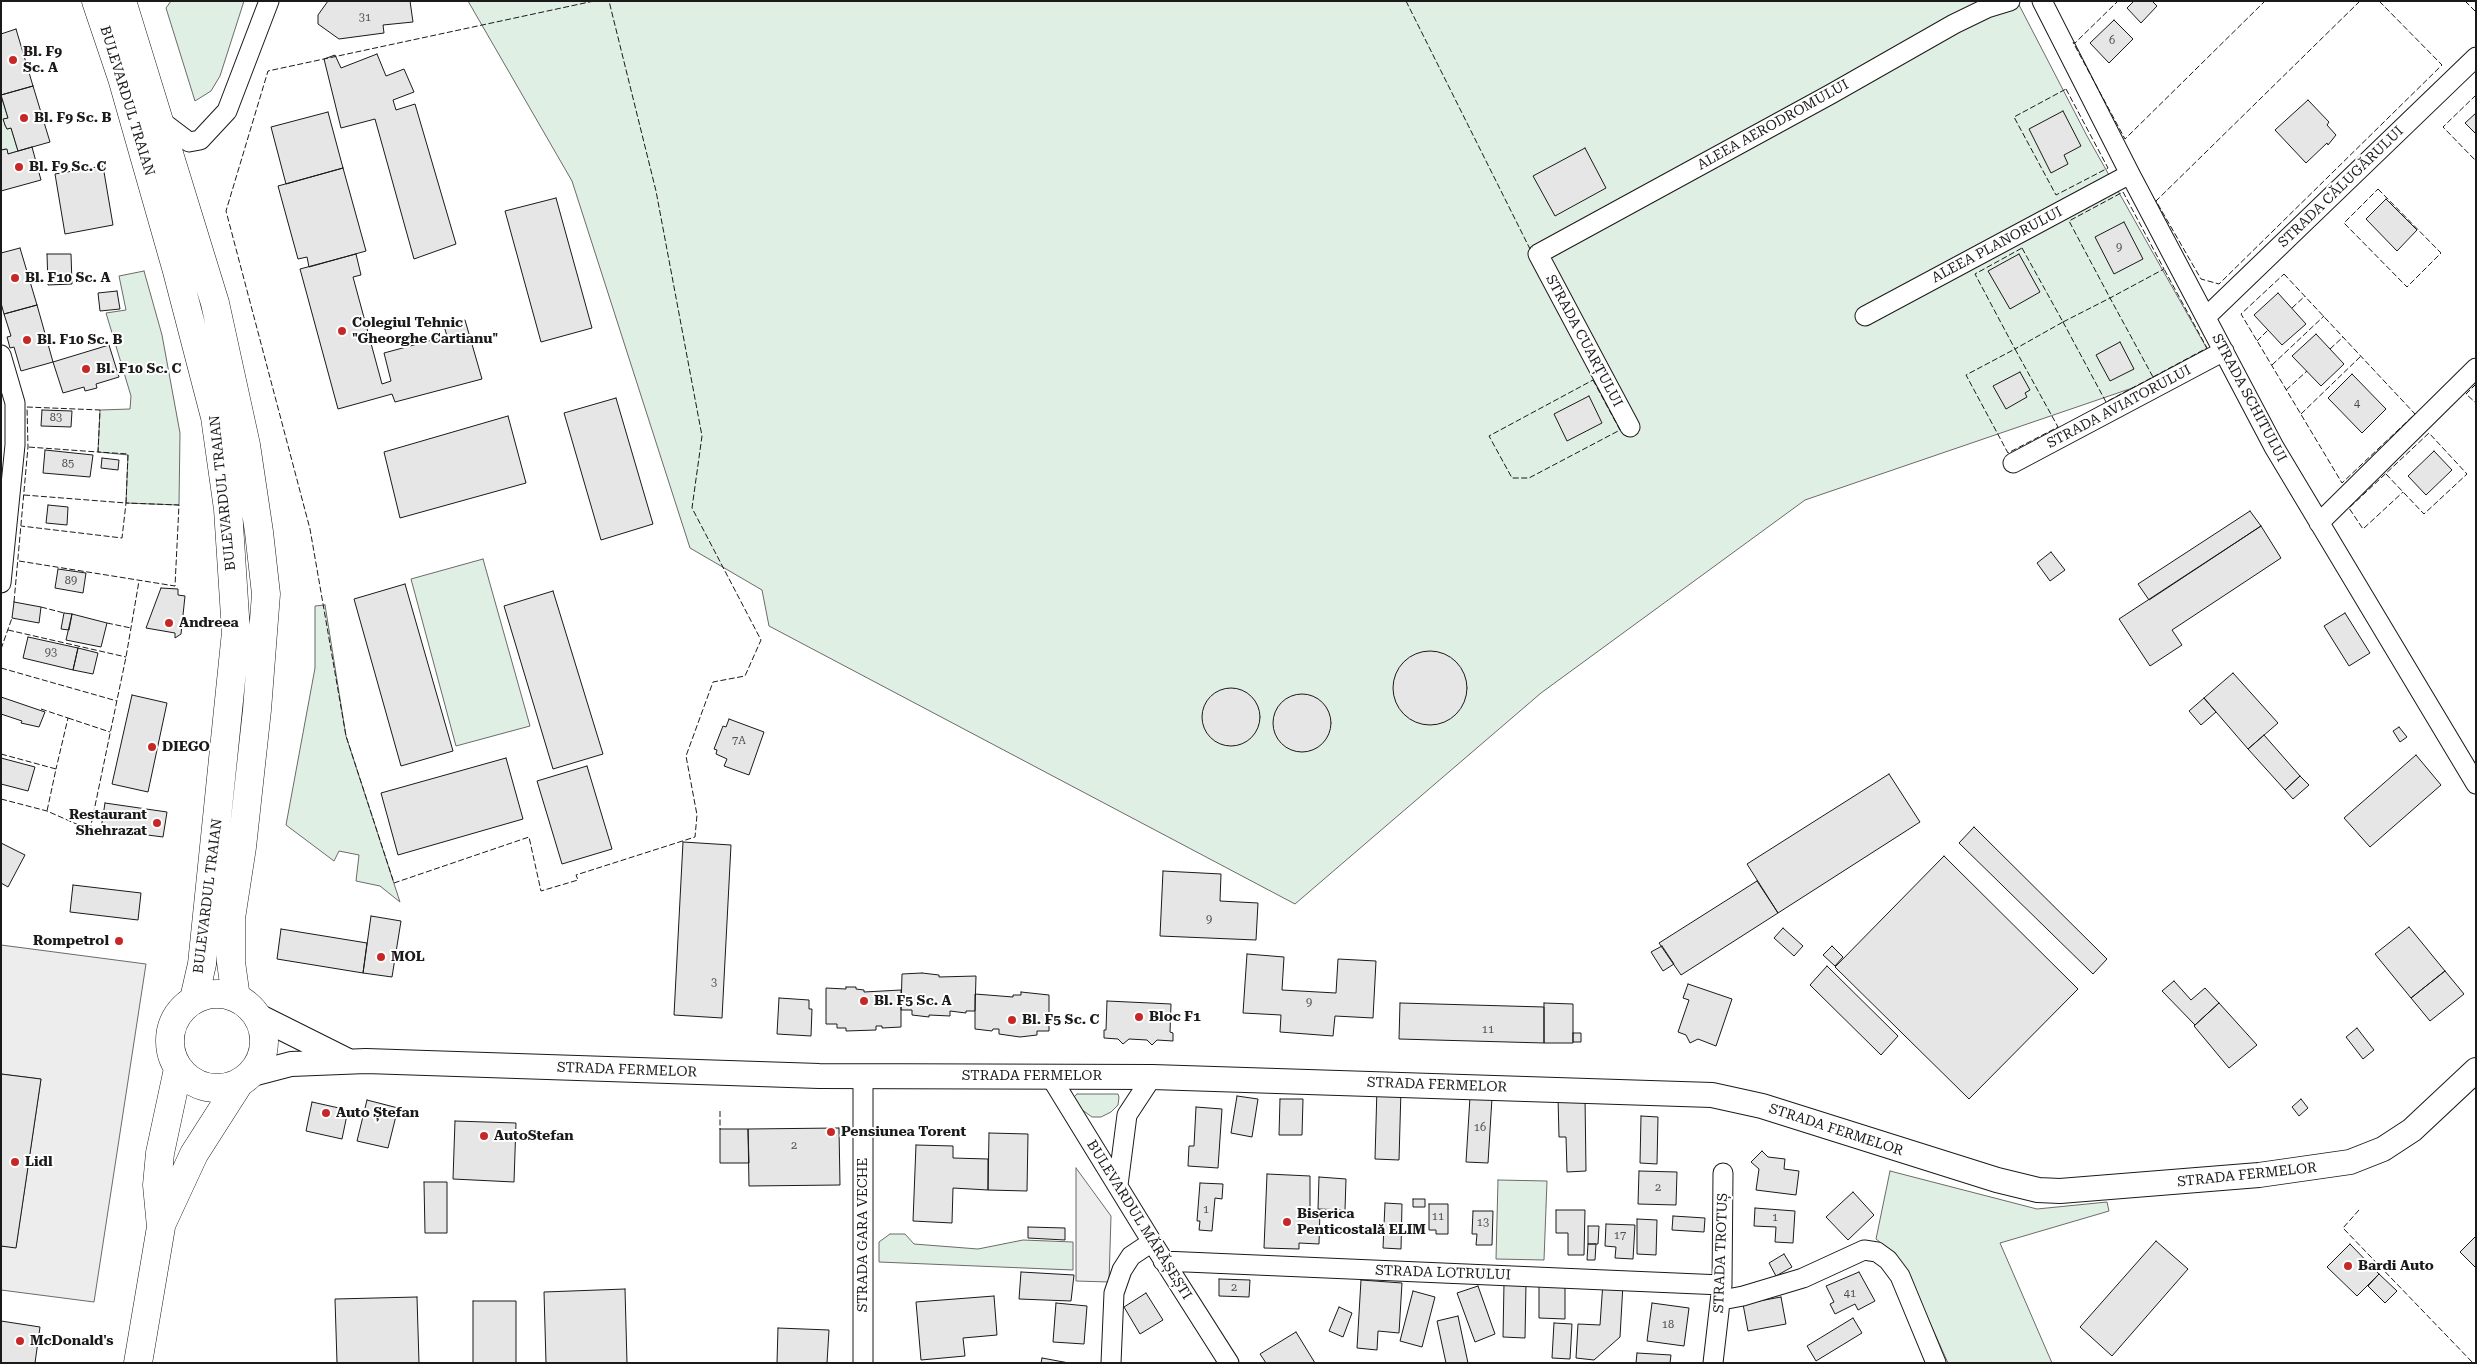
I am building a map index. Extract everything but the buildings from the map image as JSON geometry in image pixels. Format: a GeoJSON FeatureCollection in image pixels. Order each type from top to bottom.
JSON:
{"type":"FeatureCollection","features":[{"type":"Feature","properties":{"kind":"main road","name":"BULEVARDUL TRAIAN"},"geometry":{"type":"LineString","coordinates":[[96,1],[125,88],[177,271],[215,417],[228,509],[236,632],[202,964],[194,999]]}},
{"type":"Feature","properties":{"kind":"main road","name":"BULEVARDUL TRAIAN"},"geometry":{"type":"LineString","coordinates":[[122,1],[215,303],[231,374],[258,522],[266,594],[258,710],[242,847],[231,918],[231,962],[246,1006]]}},
{"type":"Feature","properties":{"kind":"main road"},"geometry":{"type":"LineString","coordinates":[[160,1227],[194,1154],[262,1053],[264,1040],[262,1027],[246,1006],[214,994],[194,999],[181,1010],[172,1024],[169,1039],[171,1055],[178,1069],[200,1085],[213,1088],[227,1087],[244,1079]]}},
{"type":"Feature","properties":{"kind":"main road"},"geometry":{"type":"LineString","coordinates":[[138,1363],[160,1227],[158,1185],[160,1153],[178,1069]]}},
{"type":"Feature","properties":{"kind":"street"},"geometry":{"type":"LineString","coordinates":[[160,120],[189,142],[200,140],[227,111],[269,1]]}},
{"type":"Feature","properties":{"kind":"street","name":"ALEEA AERODROMULUI"},"geometry":{"type":"LineString","coordinates":[[1538,254],[1831,94],[1954,24],[1987,8],[2010,1]]}},
{"type":"Feature","properties":{"kind":"street","name":"STRADA SCHITULUI"},"geometry":{"type":"LineString","coordinates":[[2042,1],[2130,174],[2274,447],[2476,784]]}},
{"type":"Feature","properties":{"kind":"street","name":"STRADA CĂLUGĂRULUI"},"geometry":{"type":"LineString","coordinates":[[2206,317],[2476,57]]}},
{"type":"Feature","properties":{"kind":"street","name":"ALEEA PLANORULUI"},"geometry":{"type":"LineString","coordinates":[[1865,316],[2130,174]]}},
{"type":"Feature","properties":{"kind":"street","name":"STRADA CUARȚULUI"},"geometry":{"type":"LineString","coordinates":[[1538,254],[1630,427]]}},
{"type":"Feature","properties":{"kind":"street","name":"STRADA AVIATORULUI"},"geometry":{"type":"LineString","coordinates":[[2013,463],[2224,352]]}},
{"type":"Feature","properties":{"kind":"street"},"geometry":{"type":"LineString","coordinates":[[1,355],[14,403],[15,445],[1,583]]}},
{"type":"Feature","properties":{"kind":"street"},"geometry":{"type":"LineString","coordinates":[[2319,523],[2476,368]]}},
{"type":"Feature","properties":{"kind":"street","name":"STRADA FERMELOR"},"geometry":{"type":"LineString","coordinates":[[246,1006],[350,1062]]}},
{"type":"Feature","properties":{"kind":"street","name":"STRADA FERMELOR"},"geometry":{"type":"LineString","coordinates":[[244,1079],[290,1064],[350,1062],[863,1077],[1152,1077],[1712,1095],[1762,1106],[1997,1180],[2038,1190],[2060,1191],[2249,1176],[2350,1162],[2383,1149],[2412,1130],[2476,1070]]}},
{"type":"Feature","properties":{"kind":"street","name":"BULEVARDUL MĂRĂȘEȘTI"},"geometry":{"type":"LineString","coordinates":[[1050,1076],[1152,1242],[1230,1363]]}},
{"type":"Feature","properties":{"kind":"street","name":"STRADA GARA VECHE"},"geometry":{"type":"LineString","coordinates":[[863,1077],[863,1363]]}},
{"type":"Feature","properties":{"kind":"street"},"geometry":{"type":"LineString","coordinates":[[1118,1185],[1127,1115],[1152,1077]]}},
{"type":"Feature","properties":{"kind":"street","name":"STRADA TROTUȘ"},"geometry":{"type":"LineString","coordinates":[[1713,1363],[1722,1292],[1724,1173]]}},
{"type":"Feature","properties":{"kind":"street"},"geometry":{"type":"LineString","coordinates":[[1112,1363],[1114,1293],[1122,1270],[1130,1256],[1152,1242]]}},
{"type":"Feature","properties":{"kind":"street","name":"STRADA LOTRULUI"},"geometry":{"type":"LineString","coordinates":[[1164,1261],[1722,1292],[1743,1296],[1795,1280],[1864,1250],[1877,1252],[1888,1260],[1900,1276],[1936,1363]]}},
{"type":"Feature","properties":{"kind":"green space"},"geometry":{"type":"Polygon","coordinates":[[[171,1],[244,1],[220,76],[211,91],[195,101],[166,8],[171,1]]]}},
{"type":"Feature","properties":{"kind":"green space"},"geometry":{"type":"Polygon","coordinates":[[[468,1],[2017,1],[2087,136],[2210,354],[2147,383],[1805,500],[1541,693],[1295,904],[769,626],[762,590],[690,548],[572,181],[468,1]]]}},
{"type":"Feature","properties":{"kind":"green space"},"geometry":{"type":"Polygon","coordinates":[[[1,96],[8,118],[4,119],[5,125],[7,129],[11,128],[18,151],[8,154],[6,149],[1,150],[1,96]]]}},
{"type":"Feature","properties":{"kind":"green space"},"geometry":{"type":"Polygon","coordinates":[[[144,271],[162,335],[180,433],[179,505],[126,503],[128,455],[98,452],[100,410],[130,409],[131,396],[106,313],[126,310],[119,276],[144,271]]]}},
{"type":"Feature","properties":{"kind":"green space"},"geometry":{"type":"Polygon","coordinates":[[[483,559],[530,726],[456,746],[411,579],[483,559]]]}},
{"type":"Feature","properties":{"kind":"green space"},"geometry":{"type":"Polygon","coordinates":[[[325,605],[346,736],[400,902],[380,886],[356,881],[359,855],[339,851],[334,861],[286,825],[315,668],[315,606],[325,605]]]}},
{"type":"Feature","properties":{"kind":"green space"},"geometry":{"type":"Polygon","coordinates":[[[1077,1094],[1118,1094],[1118,1105],[1111,1112],[1101,1117],[1092,1117],[1074,1104],[1074,1097],[1077,1094]]]}},
{"type":"Feature","properties":{"kind":"green space"},"geometry":{"type":"Polygon","coordinates":[[[1890,1171],[2037,1209],[2107,1202],[2109,1211],[2000,1243],[2052,1363],[1948,1363],[1908,1274],[1894,1253],[1876,1239],[1890,1171]]]}},
{"type":"Feature","properties":{"kind":"green space"},"geometry":{"type":"Polygon","coordinates":[[[1498,1180],[1547,1181],[1544,1260],[1496,1259],[1498,1180]]]}},
{"type":"Feature","properties":{"kind":"green space"},"geometry":{"type":"Polygon","coordinates":[[[890,1234],[905,1234],[914,1244],[978,1249],[1023,1240],[1073,1242],[1073,1270],[879,1262],[879,1242],[890,1234]]]}},
{"type":"Feature","properties":{"kind":"shaded area"},"geometry":{"type":"Polygon","coordinates":[[[1,945],[146,964],[94,1302],[1,1290],[1,1246],[16,1247],[41,1079],[1,1074],[1,945]]]}},
{"type":"Feature","properties":{"kind":"shaded area"},"geometry":{"type":"Polygon","coordinates":[[[1076,1168],[1111,1216],[1109,1282],[1076,1281],[1076,1168]]]}},
{"type":"Feature","properties":{"kind":"fence"},"geometry":{"type":"LineString","coordinates":[[594,1],[268,71],[226,211],[310,529],[346,736],[394,883],[529,837],[541,891],[578,880],[576,875],[695,837],[697,815],[686,756],[713,682],[745,676],[761,640],[692,508],[702,436],[656,191],[609,1]]}},
{"type":"Feature","properties":{"kind":"fence"},"geometry":{"type":"LineString","coordinates":[[1406,1],[1530,249],[1533,247]]}},
{"type":"Feature","properties":{"kind":"fence"},"geometry":{"type":"LineString","coordinates":[[2073,42],[2074,44],[2118,1]]}},
{"type":"Feature","properties":{"kind":"fence"},"geometry":{"type":"LineString","coordinates":[[2075,46],[2125,139],[2265,1]]}},
{"type":"Feature","properties":{"kind":"fence"},"geometry":{"type":"LineString","coordinates":[[2360,1],[2156,201],[2201,279],[2219,284],[2442,65],[2379,1]]}},
{"type":"Feature","properties":{"kind":"fence"},"geometry":{"type":"LineString","coordinates":[[2465,1],[2476,12]]}},
{"type":"Feature","properties":{"kind":"fence"},"geometry":{"type":"LineString","coordinates":[[2066,89],[2108,168],[2056,195],[2014,117],[2066,89]]}},
{"type":"Feature","properties":{"kind":"fence"},"geometry":{"type":"LineString","coordinates":[[2476,95],[2443,127],[2476,161]]}},
{"type":"Feature","properties":{"kind":"fence"},"geometry":{"type":"LineString","coordinates":[[2378,189],[2441,253],[2407,287],[2344,223],[2378,189]]}},
{"type":"Feature","properties":{"kind":"fence"},"geometry":{"type":"LineString","coordinates":[[2063,322],[2106,402],[2153,377],[2110,298],[2069,221],[2123,192],[2164,269],[2110,298],[2063,322]]}},
{"type":"Feature","properties":{"kind":"fence"},"geometry":{"type":"LineString","coordinates":[[2022,248],[2063,322],[2015,349],[1975,274],[2022,248]]}},
{"type":"Feature","properties":{"kind":"fence"},"geometry":{"type":"LineString","coordinates":[[2153,377],[2207,348],[2164,269]]}},
{"type":"Feature","properties":{"kind":"fence"},"geometry":{"type":"LineString","coordinates":[[2284,274],[2415,414],[2342,483],[2241,314],[2284,274]]}},
{"type":"Feature","properties":{"kind":"fence"},"geometry":{"type":"LineString","coordinates":[[2292,308],[2305,296]]}},
{"type":"Feature","properties":{"kind":"fence"},"geometry":{"type":"LineString","coordinates":[[2272,365],[2324,316]]}},
{"type":"Feature","properties":{"kind":"fence"},"geometry":{"type":"LineString","coordinates":[[2257,341],[2268,330]]}},
{"type":"Feature","properties":{"kind":"fence"},"geometry":{"type":"LineString","coordinates":[[2330,349],[2343,337]]}},
{"type":"Feature","properties":{"kind":"fence"},"geometry":{"type":"LineString","coordinates":[[2015,349],[2058,427],[2008,453],[1966,375],[2015,349]]}},
{"type":"Feature","properties":{"kind":"fence"},"geometry":{"type":"LineString","coordinates":[[2301,414],[2361,356]]}},
{"type":"Feature","properties":{"kind":"fence"},"geometry":{"type":"LineString","coordinates":[[2286,390],[2307,371]]}},
{"type":"Feature","properties":{"kind":"fence"},"geometry":{"type":"LineString","coordinates":[[1593,380],[1620,430],[1529,478],[1512,478],[1489,436],[1593,380]]}},
{"type":"Feature","properties":{"kind":"fence"},"geometry":{"type":"LineString","coordinates":[[2476,384],[2466,394],[2476,403]]}},
{"type":"Feature","properties":{"kind":"fence"},"geometry":{"type":"LineString","coordinates":[[14,602],[28,447],[27,407],[100,410],[98,452],[28,447]]}},
{"type":"Feature","properties":{"kind":"fence"},"geometry":{"type":"LineString","coordinates":[[2386,474],[2424,514],[2467,474],[2429,433],[2349,508],[2363,529],[2403,492]]}},
{"type":"Feature","properties":{"kind":"fence"},"geometry":{"type":"LineString","coordinates":[[24,495],[126,503],[128,454],[98,452]]}},
{"type":"Feature","properties":{"kind":"fence"},"geometry":{"type":"LineString","coordinates":[[19,561],[175,586],[179,505],[126,503],[122,538],[21,526]]}},
{"type":"Feature","properties":{"kind":"fence"},"geometry":{"type":"LineString","coordinates":[[1,799],[47,811],[90,830],[126,657],[139,581]]}},
{"type":"Feature","properties":{"kind":"fence"},"geometry":{"type":"LineString","coordinates":[[41,607],[64,613]]}},
{"type":"Feature","properties":{"kind":"fence"},"geometry":{"type":"LineString","coordinates":[[1,649],[12,618]]}},
{"type":"Feature","properties":{"kind":"fence"},"geometry":{"type":"LineString","coordinates":[[107,623],[131,628]]}},
{"type":"Feature","properties":{"kind":"fence"},"geometry":{"type":"LineString","coordinates":[[8,630],[126,657]]}},
{"type":"Feature","properties":{"kind":"fence"},"geometry":{"type":"LineString","coordinates":[[1,668],[117,701]]}},
{"type":"Feature","properties":{"kind":"fence"},"geometry":{"type":"LineString","coordinates":[[41,709],[68,718],[56,769]]}},
{"type":"Feature","properties":{"kind":"fence"},"geometry":{"type":"LineString","coordinates":[[68,718],[110,732]]}},
{"type":"Feature","properties":{"kind":"fence"},"geometry":{"type":"LineString","coordinates":[[1,754],[56,769],[47,811]]}},
{"type":"Feature","properties":{"kind":"fence"},"geometry":{"type":"LineString","coordinates":[[720,1111],[720,1129]]}},
{"type":"Feature","properties":{"kind":"fence"},"geometry":{"type":"LineString","coordinates":[[2359,1210],[2343,1228],[2473,1363]]}},
{"type":"Feature","properties":{"kind":"place","name":"Bl. F9 Sc. A"},"geometry":{"type":"Point","coordinates":[13,60]}},
{"type":"Feature","properties":{"kind":"place","name":"Bl. F9 Sc. B"},"geometry":{"type":"Point","coordinates":[24,118]}},
{"type":"Feature","properties":{"kind":"place","name":"Bl. F9 Sc. C"},"geometry":{"type":"Point","coordinates":[19,167]}},
{"type":"Feature","properties":{"kind":"place","name":"Bl. F10 Sc. A"},"geometry":{"type":"Point","coordinates":[15,278]}},
{"type":"Feature","properties":{"kind":"place","name":"Colegiul Tehnic \"Gheorghe Cartianu\""},"geometry":{"type":"Point","coordinates":[342,331]}},
{"type":"Feature","properties":{"kind":"place","name":"Bl. F10 Sc. B"},"geometry":{"type":"Point","coordinates":[27,340]}},
{"type":"Feature","properties":{"kind":"place","name":"Bl. F10 Sc. C"},"geometry":{"type":"Point","coordinates":[86,369]}},
{"type":"Feature","properties":{"kind":"place","name":"Andreea"},"geometry":{"type":"Point","coordinates":[169,623]}},
{"type":"Feature","properties":{"kind":"place","name":"DIEGO"},"geometry":{"type":"Point","coordinates":[152,747]}},
{"type":"Feature","properties":{"kind":"place","name":"Restaurant Shehrazat"},"geometry":{"type":"Point","coordinates":[157,823]}},
{"type":"Feature","properties":{"kind":"place","name":"Rompetrol"},"geometry":{"type":"Point","coordinates":[119,941]}},
{"type":"Feature","properties":{"kind":"place","name":"MOL"},"geometry":{"type":"Point","coordinates":[381,957]}},
{"type":"Feature","properties":{"kind":"place","name":"Bl. F5 Sc. A"},"geometry":{"type":"Point","coordinates":[864,1001]}},
{"type":"Feature","properties":{"kind":"place","name":"Bloc F1"},"geometry":{"type":"Point","coordinates":[1139,1017]}},
{"type":"Feature","properties":{"kind":"place","name":"Bl. F5 Sc. C"},"geometry":{"type":"Point","coordinates":[1012,1020]}},
{"type":"Feature","properties":{"kind":"place","name":"Auto Ștefan"},"geometry":{"type":"Point","coordinates":[326,1113]}},
{"type":"Feature","properties":{"kind":"place","name":"Pensiunea Torent"},"geometry":{"type":"Point","coordinates":[831,1132]}},
{"type":"Feature","properties":{"kind":"place","name":"AutoStefan"},"geometry":{"type":"Point","coordinates":[484,1136]}},
{"type":"Feature","properties":{"kind":"place","name":"Lidl"},"geometry":{"type":"Point","coordinates":[15,1162]}},
{"type":"Feature","properties":{"kind":"place","name":"Biserica Penticostală ELIM"},"geometry":{"type":"Point","coordinates":[1287,1222]}},
{"type":"Feature","properties":{"kind":"place","name":"Bardi Auto"},"geometry":{"type":"Point","coordinates":[2348,1266]}},
{"type":"Feature","properties":{"kind":"place","name":"McDonald's"},"geometry":{"type":"Point","coordinates":[20,1341]}}]}
